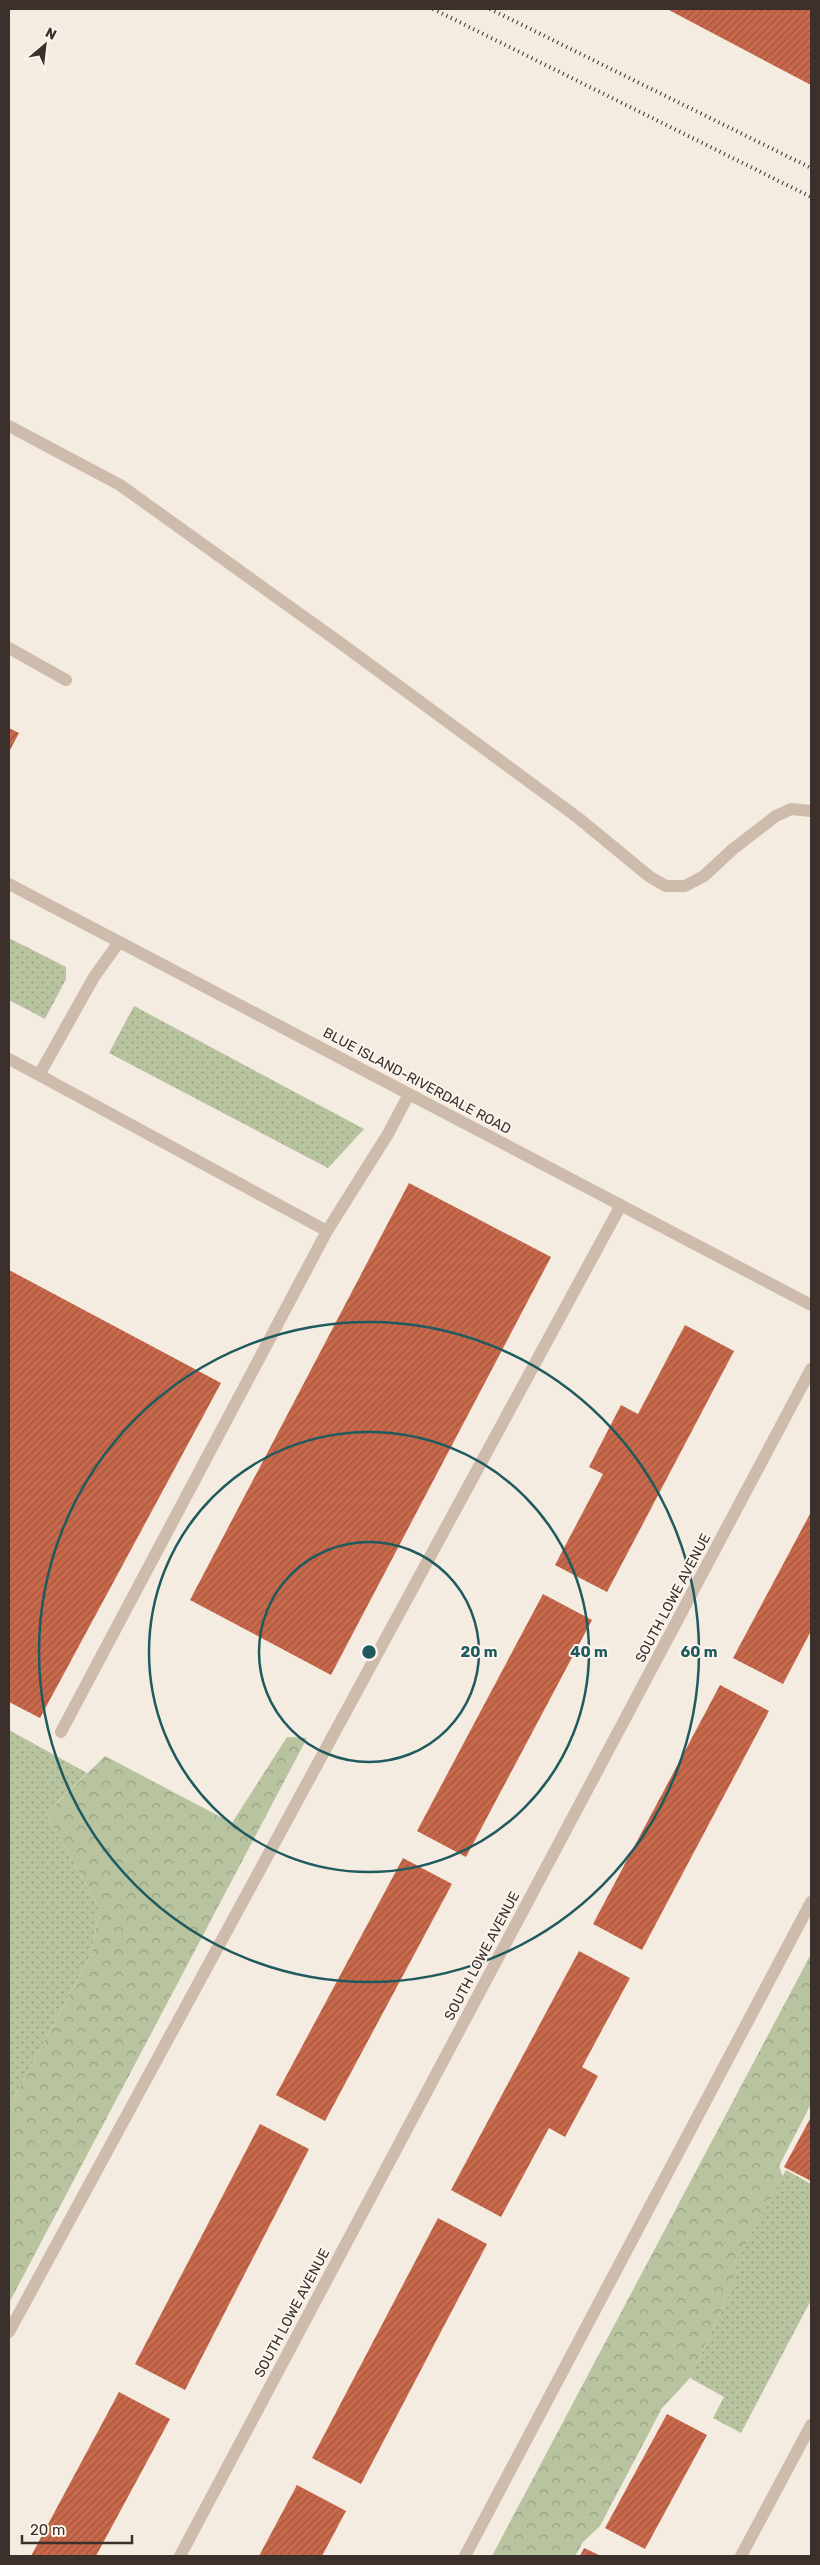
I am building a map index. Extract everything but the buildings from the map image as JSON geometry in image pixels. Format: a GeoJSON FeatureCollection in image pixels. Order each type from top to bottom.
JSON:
{"type":"FeatureCollection","features":[{"type":"Feature","properties":{"kind":"street"},"geometry":{"type":"LineString","coordinates":[[9,426],[120,485],[355,653],[577,817],[650,877],[666,886],[685,886],[704,876],[733,849],[776,816],[791,809],[811,810]]}},
{"type":"Feature","properties":{"kind":"street"},"geometry":{"type":"LineString","coordinates":[[9,648],[66,680]]}},
{"type":"Feature","properties":{"kind":"street","name":"BLUE ISLAND-RIVERDALE ROAD"},"geometry":{"type":"LineString","coordinates":[[9,884],[811,1305]]}},
{"type":"Feature","properties":{"kind":"street"},"geometry":{"type":"LineString","coordinates":[[40,1075],[94,978],[119,942]]}},
{"type":"Feature","properties":{"kind":"street"},"geometry":{"type":"LineString","coordinates":[[9,1059],[327,1231]]}},
{"type":"Feature","properties":{"kind":"street"},"geometry":{"type":"LineString","coordinates":[[61,1732],[327,1231],[388,1134],[409,1094]]}},
{"type":"Feature","properties":{"kind":"street"},"geometry":{"type":"LineString","coordinates":[[9,2332],[621,1205]]}},
{"type":"Feature","properties":{"kind":"street","name":"SOUTH LOWE AVENUE"},"geometry":{"type":"LineString","coordinates":[[180,2556],[811,1369]]}},
{"type":"Feature","properties":{"kind":"street"},"geometry":{"type":"LineString","coordinates":[[465,2556],[811,1902]]}},
{"type":"Feature","properties":{"kind":"street"},"geometry":{"type":"LineString","coordinates":[[741,2556],[811,2425]]}},
{"type":"Feature","properties":{"kind":"green space"},"geometry":{"type":"Polygon","coordinates":[[[9,938],[66,967],[66,979],[45,1019],[9,1000],[9,938]]]}},
{"type":"Feature","properties":{"kind":"green space"},"geometry":{"type":"Polygon","coordinates":[[[134,1006],[364,1129],[328,1168],[109,1053],[134,1006]]]}},
{"type":"Feature","properties":{"kind":"green space"},"geometry":{"type":"Polygon","coordinates":[[[9,1730],[87,1773],[46,1814],[99,1908],[92,1953],[9,2107],[9,1730]]]}},
{"type":"Feature","properties":{"kind":"green space"},"geometry":{"type":"Polygon","coordinates":[[[287,1737],[307,1738],[9,2303],[9,2107],[92,1953],[99,1908],[46,1814],[105,1756],[232,1823],[287,1737]]]}},
{"type":"Feature","properties":{"kind":"green space"},"geometry":{"type":"Polygon","coordinates":[[[811,1954],[811,2104],[779,2166],[783,2177],[734,2264],[734,2283],[690,2378],[662,2408],[600,2526],[583,2542],[575,2556],[492,2556],[811,1954]]]}},
{"type":"Feature","properties":{"kind":"green space"},"geometry":{"type":"Polygon","coordinates":[[[786,2170],[811,2184],[811,2300],[741,2433],[713,2418],[724,2397],[690,2378],[734,2283],[734,2264],[786,2170]]]}},
{"type":"Feature","properties":{"kind":"railway"},"geometry":{"type":"LineString","coordinates":[[433,9],[811,197]]}},
{"type":"Feature","properties":{"kind":"railway"},"geometry":{"type":"LineString","coordinates":[[490,9],[811,168]]}}]}
